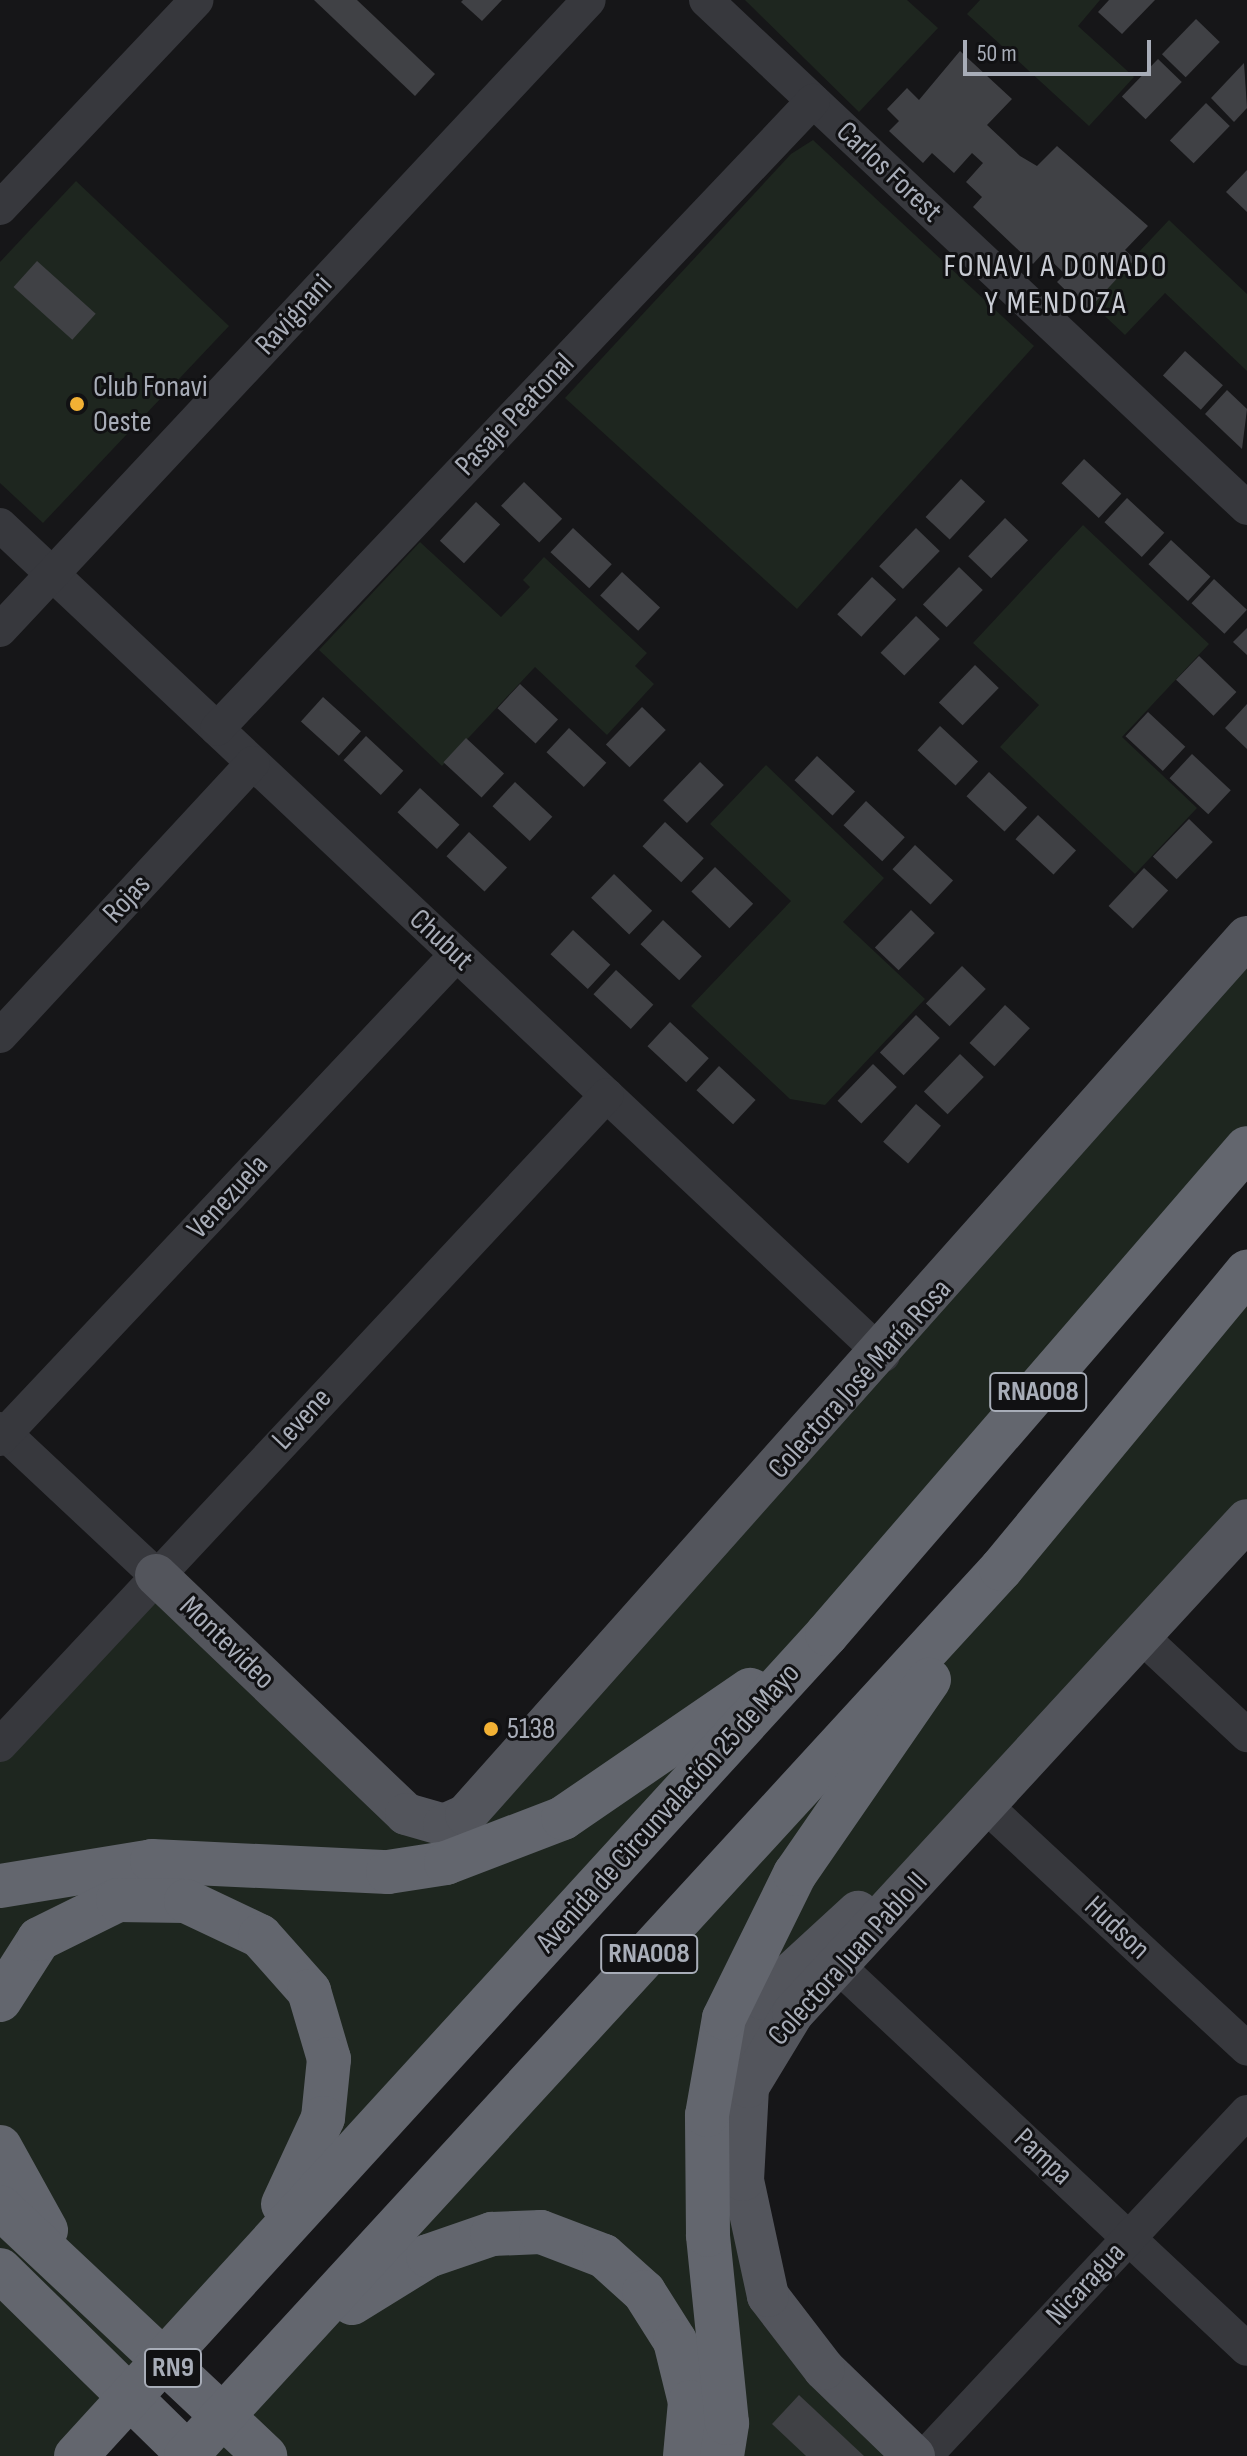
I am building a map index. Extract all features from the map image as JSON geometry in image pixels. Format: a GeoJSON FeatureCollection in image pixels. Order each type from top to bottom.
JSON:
{"type":"FeatureCollection","features":[{"type":"Feature","properties":{"kind":"highway","name":"Avenida de Circunvalación 25 de Mayo"},"geometry":{"type":"LineString","coordinates":[[76,2456],[827,1634],[1247,1148]]}},
{"type":"Feature","properties":{"kind":"highway","name":"RNA008"},"geometry":{"type":"LineString","coordinates":[[188,2456],[1001,1569],[1247,1272]]}},
{"type":"Feature","properties":{"kind":"highway"},"geometry":{"type":"LineString","coordinates":[[722,2456],[727,2423],[708,2235],[707,2115],[724,2018],[749,1955],[795,1874],[1001,1569]]}},
{"type":"Feature","properties":{"kind":"highway"},"geometry":{"type":"LineString","coordinates":[[0,1886],[152,1861],[388,1872],[497,1847],[642,1769],[827,1634]]}},
{"type":"Feature","properties":{"kind":"highway"},"geometry":{"type":"LineString","coordinates":[[0,2000],[23,1958],[57,1924],[138,1897],[186,1901],[233,1920],[295,1970],[326,2036],[328,2099],[307,2163],[231,2286]]}},
{"type":"Feature","properties":{"kind":"highway"},"geometry":{"type":"LineString","coordinates":[[0,2147],[23,2195],[82,2281]]}},
{"type":"Feature","properties":{"kind":"highway","name":"RN9"},"geometry":{"type":"LineString","coordinates":[[0,2207],[265,2456]]}},
{"type":"Feature","properties":{"kind":"highway"},"geometry":{"type":"LineString","coordinates":[[296,2339],[398,2271],[460,2241],[519,2230],[561,2238],[604,2256],[662,2317],[687,2385],[685,2456]]}},
{"type":"Feature","properties":{"kind":"highway","name":"RN9"},"geometry":{"type":"LineString","coordinates":[[0,2270],[188,2456]]}},
{"type":"Feature","properties":{"kind":"highway"},"geometry":{"type":"LineString","coordinates":[[0,2288],[51,2318]]}},
{"type":"Feature","properties":{"kind":"main road","name":"Colectora José María Rosa"},"geometry":{"type":"LineString","coordinates":[[466,1815],[883,1355],[1247,937]]}},
{"type":"Feature","properties":{"kind":"main road","name":"Colectora Juan Pablo II"},"geometry":{"type":"LineString","coordinates":[[914,2456],[791,2331],[768,2296],[750,2238],[742,2147],[748,2087],[774,2035],[973,1822],[1247,1520]]}},
{"type":"Feature","properties":{"kind":"main road","name":"Montevideo"},"geometry":{"type":"LineString","coordinates":[[156,1575],[406,1814],[444,1825],[466,1815]]}},
{"type":"Feature","properties":{"kind":"main road"},"geometry":{"type":"LineString","coordinates":[[707,2115],[735,2043],[763,1999],[845,1921],[973,1822]]}},
{"type":"Feature","properties":{"kind":"street"},"geometry":{"type":"LineString","coordinates":[[0,208],[197,0]]}},
{"type":"Feature","properties":{"kind":"street","name":"Ravignani"},"geometry":{"type":"LineString","coordinates":[[0,630],[589,0]]}},
{"type":"Feature","properties":{"kind":"street","name":"Carlos Forest"},"geometry":{"type":"LineString","coordinates":[[717,4],[813,101],[1247,508]]}},
{"type":"Feature","properties":{"kind":"street","name":"Pasaje Peatonal"},"geometry":{"type":"LineString","coordinates":[[217,729],[813,101]]}},
{"type":"Feature","properties":{"kind":"street","name":"Chubut"},"geometry":{"type":"LineString","coordinates":[[0,525],[883,1355]]}},
{"type":"Feature","properties":{"kind":"street","name":"Rojas"},"geometry":{"type":"LineString","coordinates":[[0,1036],[253,763]]}},
{"type":"Feature","properties":{"kind":"street","name":"Venezuela"},"geometry":{"type":"LineString","coordinates":[[2,1434],[457,954]]}},
{"type":"Feature","properties":{"kind":"street","name":"Levene"},"geometry":{"type":"LineString","coordinates":[[0,1745],[607,1095]]}},
{"type":"Feature","properties":{"kind":"street","name":"Montevideo"},"geometry":{"type":"LineString","coordinates":[[2,1434],[156,1575]]}},
{"type":"Feature","properties":{"kind":"street"},"geometry":{"type":"LineString","coordinates":[[1142,1637],[1247,1735]]}},
{"type":"Feature","properties":{"kind":"street","name":"Hudson"},"geometry":{"type":"LineString","coordinates":[[973,1822],[1247,2049]]}},
{"type":"Feature","properties":{"kind":"street","name":"Pampa"},"geometry":{"type":"LineString","coordinates":[[838,1966],[1247,2349]]}},
{"type":"Feature","properties":{"kind":"street","name":"Nicaragua"},"geometry":{"type":"LineString","coordinates":[[925,2456],[1247,2112]]}},
{"type":"Feature","properties":{"kind":"shaded area"},"geometry":{"type":"Polygon","coordinates":[[[745,0],[907,0],[938,28],[859,112],[745,0]]]}},
{"type":"Feature","properties":{"kind":"shaded area"},"geometry":{"type":"Polygon","coordinates":[[[980,0],[1100,0],[1078,26],[1134,77],[1089,126],[967,14],[980,0]]]}},
{"type":"Feature","properties":{"kind":"shaded area"},"geometry":{"type":"Polygon","coordinates":[[[813,140],[1034,346],[797,609],[565,398],[791,154],[813,140]]]}},
{"type":"Feature","properties":{"kind":"shaded area","name":"Club Fonavi Oeste"},"geometry":{"type":"Polygon","coordinates":[[[76,181],[229,326],[43,523],[0,483],[0,262],[76,181]]]}},
{"type":"Feature","properties":{"kind":"shaded area"},"geometry":{"type":"Polygon","coordinates":[[[1169,220],[1247,294],[1247,371],[1165,293],[1125,335],[1091,303],[1169,220]]]}},
{"type":"Feature","properties":{"kind":"shaded area"},"geometry":{"type":"Polygon","coordinates":[[[1083,525],[1209,644],[1122,737],[1197,808],[1135,874],[1000,747],[1039,705],[973,643],[1083,525]]]}},
{"type":"Feature","properties":{"kind":"shaded area"},"geometry":{"type":"Polygon","coordinates":[[[420,542],[501,617],[530,587],[523,580],[544,557],[647,653],[635,666],[654,684],[607,735],[535,667],[442,766],[319,650],[420,542]]]}},
{"type":"Feature","properties":{"kind":"shaded area"},"geometry":{"type":"Polygon","coordinates":[[[766,765],[884,878],[843,922],[925,999],[825,1105],[790,1099],[691,1006],[791,901],[710,824],[766,765]]]}},
{"type":"Feature","properties":{"kind":"shaded area"},"geometry":{"type":"Polygon","coordinates":[[[1247,937],[1247,1148],[76,2456],[0,2456],[0,1745],[156,1575],[444,1825],[1247,937]]]}},
{"type":"Feature","properties":{"kind":"shaded area"},"geometry":{"type":"Polygon","coordinates":[[[1247,1272],[1247,1520],[774,2035],[750,2238],[914,2456],[186,2456],[1247,1272]]]}},
{"type":"Feature","properties":{"kind":"building"},"geometry":{"type":"Polygon","coordinates":[[[314,0],[357,0],[435,74],[415,96],[314,0]]]}},
{"type":"Feature","properties":{"kind":"building"},"geometry":{"type":"Polygon","coordinates":[[[463,0],[502,0],[482,21],[461,2],[463,0]]]}},
{"type":"Feature","properties":{"kind":"building"},"geometry":{"type":"Polygon","coordinates":[[[1109,0],[1155,0],[1122,34],[1098,12],[1109,0]]]}},
{"type":"Feature","properties":{"kind":"building"},"geometry":{"type":"Polygon","coordinates":[[[1196,19],[1220,42],[1186,77],[1162,54],[1196,19]]]}},
{"type":"Feature","properties":{"kind":"building"},"geometry":{"type":"Polygon","coordinates":[[[960,51],[1012,99],[987,125],[1020,156],[1037,166],[1057,146],[1148,226],[1125,250],[1135,259],[1087,311],[1057,282],[1065,274],[1043,253],[1033,264],[973,207],[982,197],[966,182],[983,163],[972,153],[954,173],[932,153],[923,163],[889,131],[899,121],[887,109],[907,88],[919,100],[960,51]]]}},
{"type":"Feature","properties":{"kind":"building"},"geometry":{"type":"Polygon","coordinates":[[[1158,59],[1182,82],[1146,119],[1122,96],[1158,59]]]}},
{"type":"Feature","properties":{"kind":"building"},"geometry":{"type":"Polygon","coordinates":[[[1244,63],[1247,108],[1234,122],[1211,98],[1244,63]]]}},
{"type":"Feature","properties":{"kind":"building"},"geometry":{"type":"Polygon","coordinates":[[[1206,103],[1230,126],[1194,163],[1170,140],[1206,103]]]}},
{"type":"Feature","properties":{"kind":"building"},"geometry":{"type":"Polygon","coordinates":[[[1247,170],[1247,212],[1226,192],[1247,170]]]}},
{"type":"Feature","properties":{"kind":"building"},"geometry":{"type":"Polygon","coordinates":[[[37,261],[96,314],[72,340],[14,287],[37,261]]]}},
{"type":"Feature","properties":{"kind":"building"},"geometry":{"type":"Polygon","coordinates":[[[1185,351],[1223,385],[1201,410],[1163,376],[1185,351]]]}},
{"type":"Feature","properties":{"kind":"building"},"geometry":{"type":"Polygon","coordinates":[[[1227,390],[1247,409],[1242,449],[1205,414],[1227,390]]]}},
{"type":"Feature","properties":{"kind":"building"},"geometry":{"type":"Polygon","coordinates":[[[1084,459],[1121,494],[1099,518],[1061,483],[1084,459]]]}},
{"type":"Feature","properties":{"kind":"building"},"geometry":{"type":"Polygon","coordinates":[[[961,479],[985,502],[950,540],[926,517],[961,479]]]}},
{"type":"Feature","properties":{"kind":"building"},"geometry":{"type":"Polygon","coordinates":[[[524,482],[562,519],[539,543],[501,506],[524,482]]]}},
{"type":"Feature","properties":{"kind":"building"},"geometry":{"type":"Polygon","coordinates":[[[1127,498],[1164,533],[1142,557],[1104,522],[1127,498]]]}},
{"type":"Feature","properties":{"kind":"building"},"geometry":{"type":"Polygon","coordinates":[[[476,502],[500,525],[464,563],[440,541],[476,502]]]}},
{"type":"Feature","properties":{"kind":"building"},"geometry":{"type":"Polygon","coordinates":[[[1005,518],[1028,540],[991,578],[968,556],[1005,518]]]}},
{"type":"Feature","properties":{"kind":"building"},"geometry":{"type":"Polygon","coordinates":[[[573,528],[612,564],[589,588],[550,552],[573,528]]]}},
{"type":"Feature","properties":{"kind":"building"},"geometry":{"type":"Polygon","coordinates":[[[916,528],[940,551],[903,589],[879,566],[916,528]]]}},
{"type":"Feature","properties":{"kind":"building"},"geometry":{"type":"Polygon","coordinates":[[[1171,540],[1210,577],[1188,601],[1148,564],[1171,540]]]}},
{"type":"Feature","properties":{"kind":"building"},"geometry":{"type":"Polygon","coordinates":[[[959,567],[983,590],[947,627],[923,604],[959,567]]]}},
{"type":"Feature","properties":{"kind":"building"},"geometry":{"type":"Polygon","coordinates":[[[622,572],[660,607],[638,631],[600,595],[622,572]]]}},
{"type":"Feature","properties":{"kind":"building"},"geometry":{"type":"Polygon","coordinates":[[[872,577],[896,600],[861,637],[837,614],[872,577]]]}},
{"type":"Feature","properties":{"kind":"building"},"geometry":{"type":"Polygon","coordinates":[[[1214,579],[1247,610],[1224,634],[1191,603],[1214,579]]]}},
{"type":"Feature","properties":{"kind":"building"},"geometry":{"type":"Polygon","coordinates":[[[916,616],[940,639],[904,676],[881,653],[916,616]]]}},
{"type":"Feature","properties":{"kind":"building"},"geometry":{"type":"Polygon","coordinates":[[[1247,628],[1247,655],[1233,642],[1247,628]]]}},
{"type":"Feature","properties":{"kind":"building"},"geometry":{"type":"Polygon","coordinates":[[[1199,656],[1236,692],[1213,716],[1176,680],[1199,656]]]}},
{"type":"Feature","properties":{"kind":"building"},"geometry":{"type":"Polygon","coordinates":[[[975,665],[999,688],[963,725],[939,702],[975,665]]]}},
{"type":"Feature","properties":{"kind":"building"},"geometry":{"type":"Polygon","coordinates":[[[520,684],[558,719],[536,744],[497,708],[520,684]]]}},
{"type":"Feature","properties":{"kind":"building"},"geometry":{"type":"Polygon","coordinates":[[[323,697],[361,731],[339,756],[301,722],[323,697]]]}},
{"type":"Feature","properties":{"kind":"building"},"geometry":{"type":"Polygon","coordinates":[[[1247,704],[1247,749],[1225,728],[1247,704]]]}},
{"type":"Feature","properties":{"kind":"building"},"geometry":{"type":"Polygon","coordinates":[[[642,707],[666,730],[630,767],[606,744],[642,707]]]}},
{"type":"Feature","properties":{"kind":"building"},"geometry":{"type":"Polygon","coordinates":[[[1148,712],[1185,747],[1163,771],[1125,736],[1148,712]]]}},
{"type":"Feature","properties":{"kind":"building"},"geometry":{"type":"Polygon","coordinates":[[[940,726],[978,761],[956,786],[917,750],[940,726]]]}},
{"type":"Feature","properties":{"kind":"building"},"geometry":{"type":"Polygon","coordinates":[[[569,728],[606,763],[584,787],[546,752],[569,728]]]}},
{"type":"Feature","properties":{"kind":"building"},"geometry":{"type":"Polygon","coordinates":[[[366,736],[403,771],[381,795],[343,760],[366,736]]]}},
{"type":"Feature","properties":{"kind":"building"},"geometry":{"type":"Polygon","coordinates":[[[466,738],[504,773],[482,798],[443,762],[466,738]]]}},
{"type":"Feature","properties":{"kind":"building"},"geometry":{"type":"Polygon","coordinates":[[[1192,754],[1231,790],[1208,814],[1169,778],[1192,754]]]}},
{"type":"Feature","properties":{"kind":"building"},"geometry":{"type":"Polygon","coordinates":[[[817,756],[855,791],[833,816],[794,780],[817,756]]]}},
{"type":"Feature","properties":{"kind":"building"},"geometry":{"type":"Polygon","coordinates":[[[700,762],[724,785],[687,823],[663,800],[700,762]]]}},
{"type":"Feature","properties":{"kind":"building"},"geometry":{"type":"Polygon","coordinates":[[[989,772],[1027,807],[1005,832],[966,796],[989,772]]]}},
{"type":"Feature","properties":{"kind":"building"},"geometry":{"type":"Polygon","coordinates":[[[515,782],[552,817],[530,841],[492,806],[515,782]]]}},
{"type":"Feature","properties":{"kind":"building"},"geometry":{"type":"Polygon","coordinates":[[[420,788],[459,825],[437,849],[397,812],[420,788]]]}},
{"type":"Feature","properties":{"kind":"building"},"geometry":{"type":"Polygon","coordinates":[[[866,801],[905,837],[882,861],[843,825],[866,801]]]}},
{"type":"Feature","properties":{"kind":"building"},"geometry":{"type":"Polygon","coordinates":[[[1038,815],[1076,850],[1054,875],[1015,839],[1038,815]]]}},
{"type":"Feature","properties":{"kind":"building"},"geometry":{"type":"Polygon","coordinates":[[[1189,819],[1213,842],[1177,879],[1153,856],[1189,819]]]}},
{"type":"Feature","properties":{"kind":"building"},"geometry":{"type":"Polygon","coordinates":[[[665,822],[704,858],[681,882],[642,846],[665,822]]]}},
{"type":"Feature","properties":{"kind":"building"},"geometry":{"type":"Polygon","coordinates":[[[469,832],[507,867],[485,892],[446,856],[469,832]]]}},
{"type":"Feature","properties":{"kind":"building"},"geometry":{"type":"Polygon","coordinates":[[[915,845],[953,880],[931,905],[892,869],[915,845]]]}},
{"type":"Feature","properties":{"kind":"building"},"geometry":{"type":"Polygon","coordinates":[[[715,867],[753,904],[730,928],[691,891],[715,867]]]}},
{"type":"Feature","properties":{"kind":"building"},"geometry":{"type":"Polygon","coordinates":[[[1144,868],[1168,891],[1133,929],[1109,906],[1144,868]]]}},
{"type":"Feature","properties":{"kind":"building"},"geometry":{"type":"Polygon","coordinates":[[[614,874],[652,911],[629,935],[591,898],[614,874]]]}},
{"type":"Feature","properties":{"kind":"building"},"geometry":{"type":"Polygon","coordinates":[[[911,910],[935,933],[899,970],[875,947],[911,910]]]}},
{"type":"Feature","properties":{"kind":"building"},"geometry":{"type":"Polygon","coordinates":[[[663,920],[702,956],[679,980],[640,944],[663,920]]]}},
{"type":"Feature","properties":{"kind":"building"},"geometry":{"type":"Polygon","coordinates":[[[573,930],[610,965],[588,989],[550,954],[573,930]]]}},
{"type":"Feature","properties":{"kind":"building"},"geometry":{"type":"Polygon","coordinates":[[[962,966],[986,989],[950,1026],[926,1003],[962,966]]]}},
{"type":"Feature","properties":{"kind":"building"},"geometry":{"type":"Polygon","coordinates":[[[616,970],[653,1005],[631,1029],[593,994],[616,970]]]}},
{"type":"Feature","properties":{"kind":"building"},"geometry":{"type":"Polygon","coordinates":[[[1005,1005],[1030,1028],[994,1066],[970,1043],[1005,1005]]]}},
{"type":"Feature","properties":{"kind":"building"},"geometry":{"type":"Polygon","coordinates":[[[916,1015],[940,1038],[904,1075],[880,1052],[916,1015]]]}},
{"type":"Feature","properties":{"kind":"building"},"geometry":{"type":"Polygon","coordinates":[[[670,1022],[709,1058],[686,1082],[647,1046],[670,1022]]]}},
{"type":"Feature","properties":{"kind":"building"},"geometry":{"type":"Polygon","coordinates":[[[960,1054],[984,1077],[948,1114],[924,1091],[960,1054]]]}},
{"type":"Feature","properties":{"kind":"building"},"geometry":{"type":"Polygon","coordinates":[[[873,1064],[897,1087],[861,1124],[838,1101],[873,1064]]]}},
{"type":"Feature","properties":{"kind":"building"},"geometry":{"type":"Polygon","coordinates":[[[719,1066],[756,1100],[733,1124],[696,1090],[719,1066]]]}},
{"type":"Feature","properties":{"kind":"building"},"geometry":{"type":"Polygon","coordinates":[[[916,1104],[941,1126],[908,1163],[883,1142],[916,1104]]]}},
{"type":"Feature","properties":{"kind":"building"},"geometry":{"type":"Polygon","coordinates":[[[799,2395],[864,2456],[806,2456],[772,2424],[799,2395]]]}},
{"type":"Feature","properties":{"kind":"place","name":"Club Fonavi Oeste"},"geometry":{"type":"Point","coordinates":[77,404]}},
{"type":"Feature","properties":{"kind":"place","name":"5138"},"geometry":{"type":"Point","coordinates":[491,1729]}},
{"type":"Feature","properties":{"kind":"district","name":"FONAVI A DONADO Y MENDOZA"},"geometry":{"type":"Point","coordinates":[1056,286]}}]}
